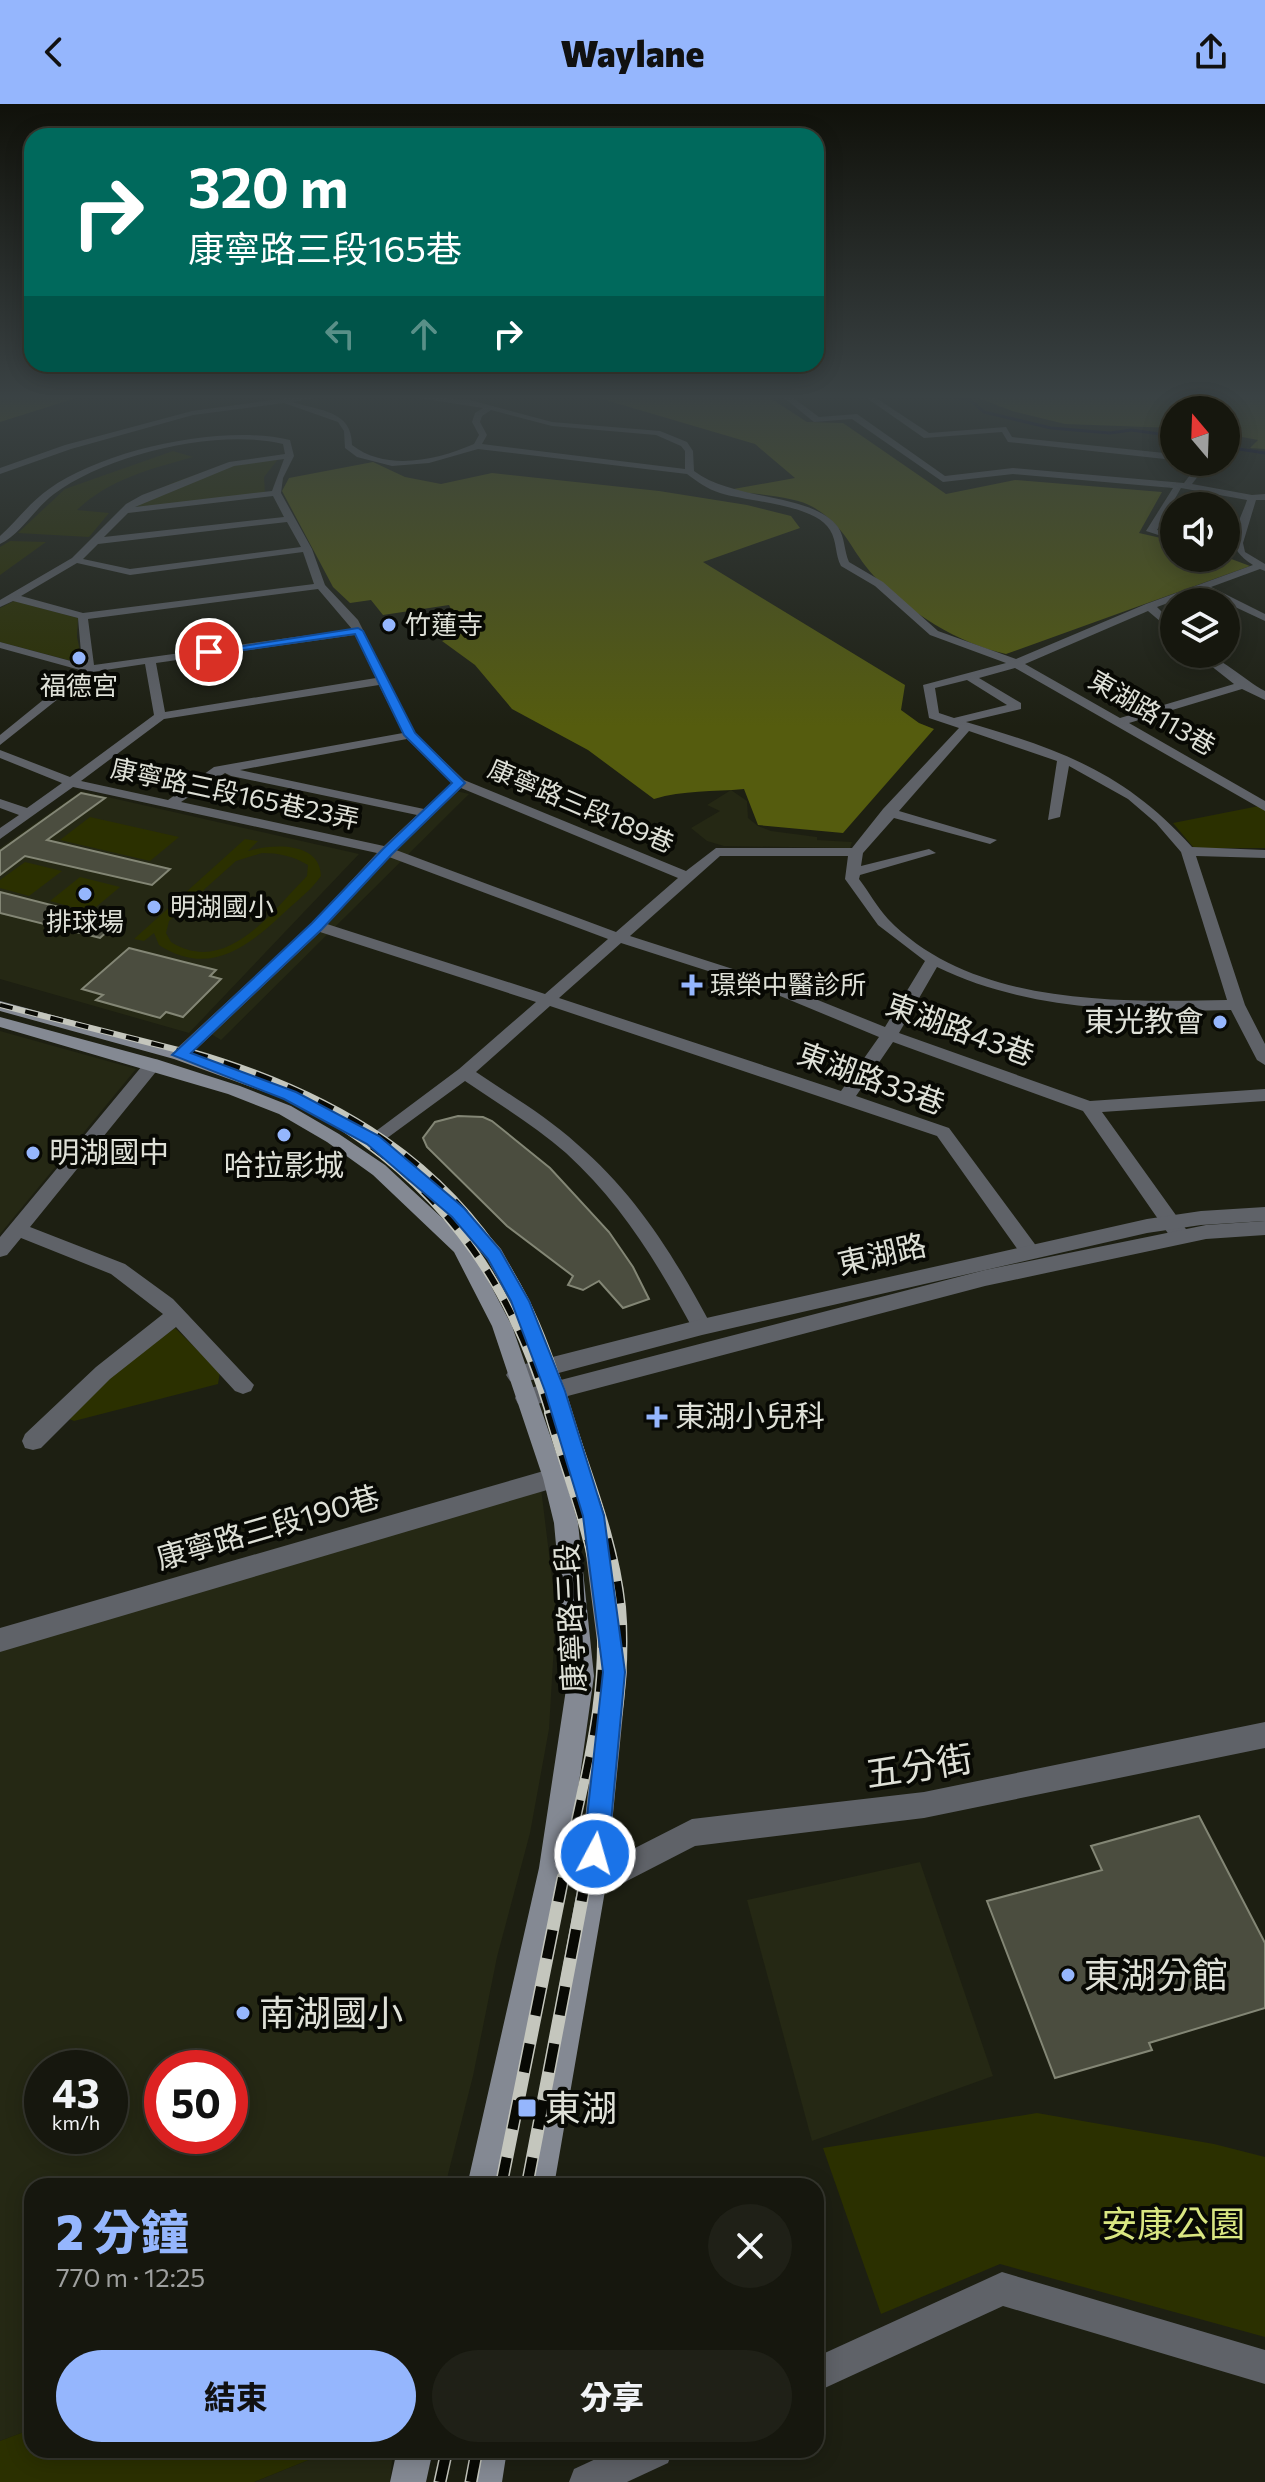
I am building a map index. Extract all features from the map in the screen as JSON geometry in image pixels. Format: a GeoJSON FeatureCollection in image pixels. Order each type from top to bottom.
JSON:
{"type":"FeatureCollection","features":[{"type":"Feature","properties":{"kind":"main road","name":"康寧路三段"},"geometry":{"type":"LineString","coordinates":[[0,1006],[180,1055],[290,1095],[373,1140],[458,1213],[494,1254],[520,1301],[593,1516],[614,1672],[592,1885],[539,2178]]}},
{"type":"Feature","properties":{"kind":"main road","name":"康寧路三段"},"geometry":{"type":"LineString","coordinates":[[0,1022],[153,1064],[285,1110],[333,1138],[379,1170],[461,1247],[502,1326],[554,1478],[566,1523],[581,1676],[553,1868],[485,2178]]}},
{"type":"Feature","properties":{"kind":"main road"},"geometry":{"type":"LineString","coordinates":[[408,2482],[413,2458]]}},
{"type":"Feature","properties":{"kind":"main road"},"geometry":{"type":"LineString","coordinates":[[484,2482],[488,2458]]}},
{"type":"Feature","properties":{"kind":"street"},"geometry":{"type":"LineString","coordinates":[[0,541],[38,505]]}},
{"type":"Feature","properties":{"kind":"street"},"geometry":{"type":"LineString","coordinates":[[0,604],[76,560],[134,505]]}},
{"type":"Feature","properties":{"kind":"street"},"geometry":{"type":"LineString","coordinates":[[125,510],[170,505]]}},
{"type":"Feature","properties":{"kind":"street","name":"康寧路三段189巷"},"geometry":{"type":"LineString","coordinates":[[282,505],[307,549],[320,586],[353,620],[410,735],[459,783],[687,877]]}},
{"type":"Feature","properties":{"kind":"street","name":"東湖路113巷"},"geometry":{"type":"LineString","coordinates":[[790,505],[827,521],[835,528],[845,564],[879,584],[934,633],[1014,662],[1265,807]]}},
{"type":"Feature","properties":{"kind":"street"},"geometry":{"type":"LineString","coordinates":[[1250,505],[1238,543],[1241,553],[1262,567]]}},
{"type":"Feature","properties":{"kind":"street"},"geometry":{"type":"LineString","coordinates":[[1160,518],[1151,531],[1160,533]]}},
{"type":"Feature","properties":{"kind":"street"},"geometry":{"type":"LineString","coordinates":[[95,541],[289,519]]}},
{"type":"Feature","properties":{"kind":"street"},"geometry":{"type":"LineString","coordinates":[[76,560],[130,572],[307,549]]}},
{"type":"Feature","properties":{"kind":"street","name":"東湖路113巷"},"geometry":{"type":"LineString","coordinates":[[1204,588],[1262,567]]}},
{"type":"Feature","properties":{"kind":"street"},"geometry":{"type":"LineString","coordinates":[[15,598],[83,616],[320,586]]}},
{"type":"Feature","properties":{"kind":"street","name":"東湖路113巷"},"geometry":{"type":"LineString","coordinates":[[1014,662],[1160,603]]}},
{"type":"Feature","properties":{"kind":"street"},"geometry":{"type":"LineString","coordinates":[[1150,606],[1160,616]]}},
{"type":"Feature","properties":{"kind":"street"},"geometry":{"type":"LineString","coordinates":[[1240,606],[1265,618]]}},
{"type":"Feature","properties":{"kind":"street"},"geometry":{"type":"LineString","coordinates":[[83,616],[89,669]]}},
{"type":"Feature","properties":{"kind":"street"},"geometry":{"type":"LineString","coordinates":[[0,645],[89,669],[358,631]]}},
{"type":"Feature","properties":{"kind":"street"},"geometry":{"type":"LineString","coordinates":[[150,660],[160,716]]}},
{"type":"Feature","properties":{"kind":"street"},"geometry":{"type":"LineString","coordinates":[[1014,662],[927,687],[932,692],[933,715],[1064,757],[1101,775],[1153,810],[1188,851],[1237,1005],[1265,1060]]}},
{"type":"Feature","properties":{"kind":"street"},"geometry":{"type":"LineString","coordinates":[[1221,668],[1243,685],[1265,696]]}},
{"type":"Feature","properties":{"kind":"street"},"geometry":{"type":"LineString","coordinates":[[0,741],[89,669]]}},
{"type":"Feature","properties":{"kind":"street"},"geometry":{"type":"LineString","coordinates":[[968,676],[1017,706],[960,724],[856,852],[852,879],[877,920],[933,961],[992,984],[1037,995],[1151,1007],[1237,1005]]}},
{"type":"Feature","properties":{"kind":"street"},"geometry":{"type":"LineString","coordinates":[[0,835],[160,716],[382,681]]}},
{"type":"Feature","properties":{"kind":"street"},"geometry":{"type":"LineString","coordinates":[[1121,722],[1243,685]]}},
{"type":"Feature","properties":{"kind":"street"},"geometry":{"type":"LineString","coordinates":[[169,805],[219,770],[410,735]]}},
{"type":"Feature","properties":{"kind":"street","name":"康寧路三段165巷23弄"},"geometry":{"type":"LineString","coordinates":[[0,754],[73,783],[387,851],[617,937]]}},
{"type":"Feature","properties":{"kind":"street"},"geometry":{"type":"LineString","coordinates":[[1053,817],[1064,757]]}},
{"type":"Feature","properties":{"kind":"street"},"geometry":{"type":"LineString","coordinates":[[219,770],[426,813]]}},
{"type":"Feature","properties":{"kind":"street"},"geometry":{"type":"LineString","coordinates":[[180,1055],[317,926],[387,851],[459,783]]}},
{"type":"Feature","properties":{"kind":"street"},"geometry":{"type":"LineString","coordinates":[[0,803],[30,814]]}},
{"type":"Feature","properties":{"kind":"street"},"geometry":{"type":"LineString","coordinates":[[888,812],[990,840]]}},
{"type":"Feature","properties":{"kind":"street"},"geometry":{"type":"LineString","coordinates":[[1188,851],[1265,854]]}},
{"type":"Feature","properties":{"kind":"street","name":"康寧路三段189巷"},"geometry":{"type":"LineString","coordinates":[[373,1140],[465,1073],[716,852],[856,852]]}},
{"type":"Feature","properties":{"kind":"street"},"geometry":{"type":"LineString","coordinates":[[854,872],[929,853]]}},
{"type":"Feature","properties":{"kind":"street","name":"東湖路33巷"},"geometry":{"type":"LineString","coordinates":[[317,926],[731,1059],[943,1132],[1030,1252]]}},
{"type":"Feature","properties":{"kind":"street","name":"東湖路43巷"},"geometry":{"type":"LineString","coordinates":[[617,937],[767,985],[889,1035],[1090,1109]]}},
{"type":"Feature","properties":{"kind":"street"},"geometry":{"type":"LineString","coordinates":[[846,1097],[889,1035],[933,961]]}},
{"type":"Feature","properties":{"kind":"street"},"geometry":{"type":"LineString","coordinates":[[0,1250],[153,1064]]}},
{"type":"Feature","properties":{"kind":"street"},"geometry":{"type":"LineString","coordinates":[[465,1073],[572,1149],[636,1217],[674,1273],[702,1327]]}},
{"type":"Feature","properties":{"kind":"street"},"geometry":{"type":"LineString","coordinates":[[1090,1109],[1265,1095]]}},
{"type":"Feature","properties":{"kind":"street"},"geometry":{"type":"LineString","coordinates":[[1090,1109],[1176,1230]]}},
{"type":"Feature","properties":{"kind":"street","name":"東湖路"},"geometry":{"type":"LineString","coordinates":[[521,1387],[702,1327],[1030,1252],[1265,1214]]}},
{"type":"Feature","properties":{"kind":"street","name":"東湖路"},"geometry":{"type":"LineString","coordinates":[[549,1379],[762,1338],[1176,1230],[1265,1228]]}},
{"type":"Feature","properties":{"kind":"street"},"geometry":{"type":"LineString","coordinates":[[17,1229],[118,1269],[177,1315],[243,1385]]}},
{"type":"Feature","properties":{"kind":"street"},"geometry":{"type":"LineString","coordinates":[[33,1441],[103,1373],[177,1315]]}},
{"type":"Feature","properties":{"kind":"street","name":"康寧路三段190巷"},"geometry":{"type":"LineString","coordinates":[[0,1640],[554,1478]]}},
{"type":"Feature","properties":{"kind":"street","name":"五分街"},"geometry":{"type":"LineString","coordinates":[[592,1885],[692,1833],[924,1805],[1265,1735]]}},
{"type":"Feature","properties":{"kind":"street"},"geometry":{"type":"LineString","coordinates":[[824,2371],[1002,2289],[1265,2367]]}},
{"type":"Feature","properties":{"kind":"street"},"geometry":{"type":"LineString","coordinates":[[587,2482],[638,2458]]}},
{"type":"Feature","properties":{"kind":"shaded area"},"geometry":{"type":"Polygon","coordinates":[[[447,789],[469,794],[221,1040],[203,1029],[447,789]]]}},
{"type":"Feature","properties":{"kind":"shaded area"},"geometry":{"type":"Polygon","coordinates":[[[731,790],[747,801],[748,818],[758,826],[771,831],[817,837],[817,840],[852,842],[850,848],[724,846],[707,841],[691,828],[720,811],[707,805],[731,790]]]}},
{"type":"Feature","properties":{"kind":"shaded area","name":"明湖國小"},"geometry":{"type":"Polygon","coordinates":[[[81,791],[359,854],[189,1033],[0,979],[0,848],[81,791]]]}},
{"type":"Feature","properties":{"kind":"shaded area","name":"明湖國中"},"geometry":{"type":"Polygon","coordinates":[[[0,1031],[136,1069],[0,1234],[0,1031]]]}},
{"type":"Feature","properties":{"kind":"shaded area","name":"南湖國小"},"geometry":{"type":"Polygon","coordinates":[[[541,1488],[556,1611],[549,1729],[530,1833],[497,1957],[473,2076],[447,2178],[24,2178],[24,2432],[0,2441],[0,1649],[541,1488]]]}},
{"type":"Feature","properties":{"kind":"shaded area"},"geometry":{"type":"Polygon","coordinates":[[[920,1862],[993,2076],[812,2141],[747,1900],[920,1862]]]}},
{"type":"Feature","properties":{"kind":"shaded area"},"geometry":{"type":"Polygon","coordinates":[[[313,2458],[392,2458],[390,2482],[254,2482],[313,2458]]]}},
{"type":"Feature","properties":{"kind":"green space"},"geometry":{"type":"Polygon","coordinates":[[[48,505],[82,505],[77,510],[109,513],[89,537],[18,533],[48,505]]]}},
{"type":"Feature","properties":{"kind":"green space"},"geometry":{"type":"Polygon","coordinates":[[[289,505],[747,505],[791,516],[800,528],[703,562],[905,685],[901,710],[934,729],[843,833],[758,825],[744,789],[654,799],[588,750],[512,709],[475,665],[442,641],[463,633],[449,605],[383,615],[371,600],[350,603],[333,587],[289,505]]]}},
{"type":"Feature","properties":{"kind":"green space"},"geometry":{"type":"Polygon","coordinates":[[[809,505],[1155,505],[1139,533],[1160,538],[1160,572],[1233,572],[1189,588],[1160,588],[1160,598],[1006,654],[952,634],[902,602],[874,576],[841,531],[809,505]]]}},
{"type":"Feature","properties":{"kind":"green space"},"geometry":{"type":"Polygon","coordinates":[[[10,541],[46,542],[0,575],[0,547],[10,541]]]}},
{"type":"Feature","properties":{"kind":"green space"},"geometry":{"type":"Polygon","coordinates":[[[14,601],[78,618],[77,637],[83,664],[0,642],[0,608],[14,601]]]}},
{"type":"Feature","properties":{"kind":"green space"},"geometry":{"type":"Polygon","coordinates":[[[1259,806],[1265,810],[1265,848],[1194,848],[1173,823],[1259,806]]]}},
{"type":"Feature","properties":{"kind":"green space"},"geometry":{"type":"Polygon","coordinates":[[[90,817],[179,837],[150,861],[60,840],[90,817]]]}},
{"type":"Feature","properties":{"kind":"green space"},"geometry":{"type":"Polygon","coordinates":[[[245,839],[258,841],[248,851],[269,847],[293,848],[313,856],[319,865],[321,876],[309,890],[258,936],[228,954],[195,959],[159,945],[154,933],[144,941],[134,939],[245,839]],[[262,853],[236,861],[169,921],[166,933],[171,942],[191,951],[211,951],[229,946],[263,921],[307,876],[308,865],[280,854],[262,853]]]}},
{"type":"Feature","properties":{"kind":"green space","name":"排球場"},"geometry":{"type":"Polygon","coordinates":[[[25,862],[62,871],[29,896],[0,888],[0,880],[25,862]]]}},
{"type":"Feature","properties":{"kind":"green space","name":"排球場"},"geometry":{"type":"Polygon","coordinates":[[[80,877],[120,887],[90,912],[50,901],[80,877]]]}},
{"type":"Feature","properties":{"kind":"green space"},"geometry":{"type":"Polygon","coordinates":[[[175,1328],[220,1372],[218,1384],[74,1421],[67,1418],[107,1378],[175,1328]]]}},
{"type":"Feature","properties":{"kind":"green space","name":"安康公園"},"geometry":{"type":"Polygon","coordinates":[[[1037,2113],[1214,2144],[1265,2157],[1265,2337],[1000,2264],[881,2314],[823,2148],[1037,2113]]]}},
{"type":"Feature","properties":{"kind":"green space"},"geometry":{"type":"Polygon","coordinates":[[[24,2432],[24,2458],[313,2458],[254,2482],[0,2482],[0,2441],[24,2432]]]}},
{"type":"Feature","properties":{"kind":"building"},"geometry":{"type":"Polygon","coordinates":[[[81,793],[105,798],[47,840],[170,869],[152,885],[25,856],[0,875],[0,851],[81,793]]]}},
{"type":"Feature","properties":{"kind":"building"},"geometry":{"type":"Polygon","coordinates":[[[0,892],[118,922],[100,938],[0,913],[0,892]]]}},
{"type":"Feature","properties":{"kind":"building"},"geometry":{"type":"Polygon","coordinates":[[[129,948],[216,970],[210,976],[221,979],[183,1017],[166,1012],[160,1018],[96,1000],[103,995],[82,989],[129,948]]]}},
{"type":"Feature","properties":{"kind":"building"},"geometry":{"type":"Polygon","coordinates":[[[458,1116],[483,1117],[492,1121],[550,1168],[609,1232],[633,1267],[649,1299],[623,1308],[599,1281],[583,1290],[568,1285],[573,1276],[507,1226],[427,1147],[423,1138],[435,1122],[458,1116]]]}},
{"type":"Feature","properties":{"kind":"building"},"geometry":{"type":"Polygon","coordinates":[[[1199,1816],[1265,1943],[1265,2008],[1149,2043],[1152,2050],[1055,2078],[987,1901],[1102,1870],[1091,1846],[1199,1816]]]}},
{"type":"Feature","properties":{"kind":"railway"},"geometry":{"type":"LineString","coordinates":[[0,1005],[194,1054]]}},
{"type":"Feature","properties":{"kind":"railway"},"geometry":{"type":"LineString","coordinates":[[194,1054],[293,1090],[341,1113],[385,1141],[426,1173],[463,1210],[496,1252],[524,1300],[543,1342],[568,1415]]}},
{"type":"Feature","properties":{"kind":"railway"},"geometry":{"type":"LineString","coordinates":[[344,1127],[417,1185],[474,1251],[518,1328],[550,1415]]}},
{"type":"Feature","properties":{"kind":"railway"},"geometry":{"type":"LineString","coordinates":[[549,1413],[590,1549],[602,1631],[593,1739],[563,1880]]}},
{"type":"Feature","properties":{"kind":"railway"},"geometry":{"type":"LineString","coordinates":[[567,1413],[599,1508],[621,1607],[618,1710],[586,1880]]}},
{"type":"Feature","properties":{"kind":"railway"},"geometry":{"type":"LineString","coordinates":[[503,2178],[563,1878]]}},
{"type":"Feature","properties":{"kind":"railway"},"geometry":{"type":"LineString","coordinates":[[529,2178],[586,1878]]}},
{"type":"Feature","properties":{"kind":"railway"},"geometry":{"type":"LineString","coordinates":[[440,2482],[445,2458]]}},
{"type":"Feature","properties":{"kind":"railway"},"geometry":{"type":"LineString","coordinates":[[471,2482],[476,2458]]}},
{"type":"Feature","properties":{"kind":"place","name":"竹蓮寺"},"geometry":{"type":"Point","coordinates":[389,625]}},
{"type":"Feature","properties":{"kind":"place","name":"福德宮"},"geometry":{"type":"Point","coordinates":[79,658]}},
{"type":"Feature","properties":{"kind":"place","name":"排球場"},"geometry":{"type":"Point","coordinates":[85,894]}},
{"type":"Feature","properties":{"kind":"place","name":"明湖國小"},"geometry":{"type":"Point","coordinates":[154,907]}},
{"type":"Feature","properties":{"kind":"place","name":"璟榮中醫診所"},"geometry":{"type":"Point","coordinates":[692,985]}},
{"type":"Feature","properties":{"kind":"place","name":"東光教會"},"geometry":{"type":"Point","coordinates":[1220,1022]}},
{"type":"Feature","properties":{"kind":"place","name":"哈拉影城"},"geometry":{"type":"Point","coordinates":[284,1135]}},
{"type":"Feature","properties":{"kind":"place","name":"明湖國中"},"geometry":{"type":"Point","coordinates":[33,1153]}},
{"type":"Feature","properties":{"kind":"place","name":"東湖小兒科"},"geometry":{"type":"Point","coordinates":[657,1417]}},
{"type":"Feature","properties":{"kind":"place","name":"東湖分館"},"geometry":{"type":"Point","coordinates":[1068,1975]}},
{"type":"Feature","properties":{"kind":"place","name":"南湖國小"},"geometry":{"type":"Point","coordinates":[243,2013]}},
{"type":"Feature","properties":{"kind":"place","name":"東湖"},"geometry":{"type":"Point","coordinates":[527,2108]}},
{"type":"Feature","properties":{"kind":"route"},"geometry":{"type":"LineString","coordinates":[[209,652],[358,631],[410,735],[459,783],[387,851],[317,926],[180,1055],[290,1095],[373,1140],[458,1213],[494,1254],[520,1301],[543,1367],[555,1391],[593,1516],[614,1672],[595,1854]]}}]}
